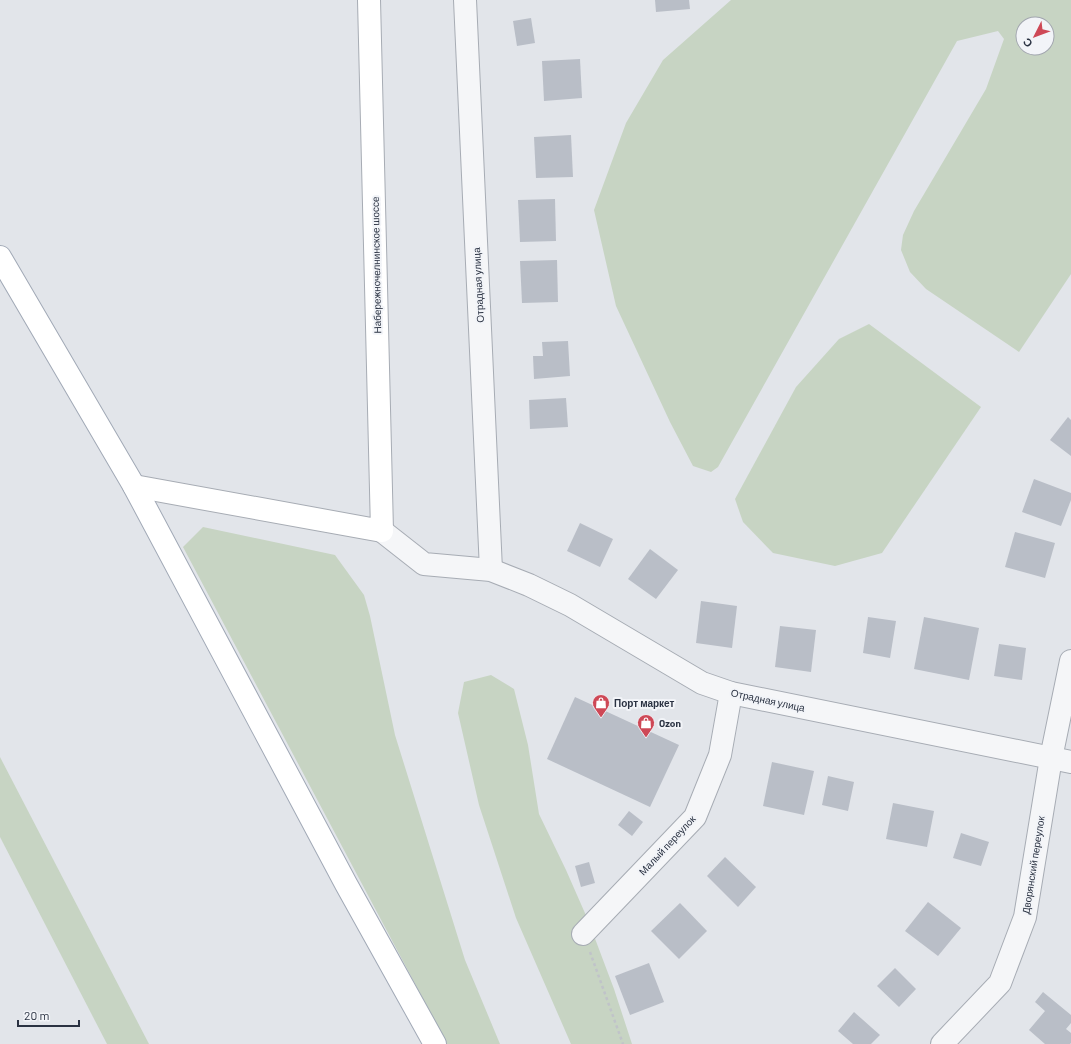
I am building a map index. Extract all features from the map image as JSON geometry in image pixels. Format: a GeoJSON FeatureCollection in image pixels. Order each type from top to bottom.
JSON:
{"type":"FeatureCollection","features":[{"type":"Feature","properties":{"kind":"main road","name":"Набережночелнинское шоссе"},"geometry":{"type":"LineString","coordinates":[[370,0],[382,531]]}},
{"type":"Feature","properties":{"kind":"main road"},"geometry":{"type":"LineString","coordinates":[[0,257],[134,486],[346,884],[435,1044]]}},
{"type":"Feature","properties":{"kind":"main road"},"geometry":{"type":"LineString","coordinates":[[134,486],[382,531]]}},
{"type":"Feature","properties":{"kind":"street","name":"Отрадная улица"},"geometry":{"type":"LineString","coordinates":[[465,0],[491,570]]}},
{"type":"Feature","properties":{"kind":"street","name":"Отрадная улица"},"geometry":{"type":"LineString","coordinates":[[382,531],[424,564],[491,570],[529,585],[570,605],[702,683],[731,692],[1061,760]]}},
{"type":"Feature","properties":{"kind":"street","name":"Дворянский переулок"},"geometry":{"type":"LineString","coordinates":[[942,1044],[1000,983],[1025,917],[1061,760],[1071,661]]}},
{"type":"Feature","properties":{"kind":"street","name":"Малый переулок"},"geometry":{"type":"LineString","coordinates":[[583,934],[695,817],[720,756],[731,692]]}},
{"type":"Feature","properties":{"kind":"path"},"geometry":{"type":"LineString","coordinates":[[583,934],[623,1044]]}},
{"type":"Feature","properties":{"kind":"green space"},"geometry":{"type":"Polygon","coordinates":[[[731,0],[1071,0],[1071,274],[1019,352],[926,289],[910,272],[901,250],[903,235],[914,211],[986,89],[1004,39],[998,31],[957,41],[718,467],[711,472],[693,466],[670,422],[616,306],[594,210],[626,123],[663,60],[731,0]]]}},
{"type":"Feature","properties":{"kind":"green space"},"geometry":{"type":"Polygon","coordinates":[[[869,324],[981,407],[882,553],[835,566],[773,553],[743,522],[735,499],[796,387],[839,339],[869,324]]]}},
{"type":"Feature","properties":{"kind":"green space"},"geometry":{"type":"Polygon","coordinates":[[[203,527],[335,555],[364,595],[370,616],[395,735],[465,960],[500,1044],[447,1044],[183,547],[203,527]]]}},
{"type":"Feature","properties":{"kind":"green space"},"geometry":{"type":"Polygon","coordinates":[[[491,675],[514,689],[528,745],[539,814],[588,920],[614,989],[632,1044],[571,1044],[516,918],[479,805],[458,713],[464,682],[491,675]]]}},
{"type":"Feature","properties":{"kind":"green space"},"geometry":{"type":"Polygon","coordinates":[[[0,757],[149,1044],[107,1044],[0,837],[0,757]]]}},
{"type":"Feature","properties":{"kind":"building"},"geometry":{"type":"Polygon","coordinates":[[[655,0],[689,0],[690,9],[656,12],[655,0]]]}},
{"type":"Feature","properties":{"kind":"building"},"geometry":{"type":"Polygon","coordinates":[[[531,18],[535,43],[517,46],[513,21],[531,18]]]}},
{"type":"Feature","properties":{"kind":"building"},"geometry":{"type":"Polygon","coordinates":[[[580,59],[582,98],[544,101],[542,61],[580,59]]]}},
{"type":"Feature","properties":{"kind":"building"},"geometry":{"type":"Polygon","coordinates":[[[571,135],[573,177],[536,178],[534,137],[571,135]]]}},
{"type":"Feature","properties":{"kind":"building"},"geometry":{"type":"Polygon","coordinates":[[[555,199],[556,241],[520,242],[518,200],[555,199]]]}},
{"type":"Feature","properties":{"kind":"building"},"geometry":{"type":"Polygon","coordinates":[[[557,260],[558,302],[522,303],[520,261],[557,260]]]}},
{"type":"Feature","properties":{"kind":"building"},"geometry":{"type":"Polygon","coordinates":[[[568,341],[570,376],[534,379],[533,356],[543,356],[542,342],[568,341]]]}},
{"type":"Feature","properties":{"kind":"building"},"geometry":{"type":"Polygon","coordinates":[[[566,398],[568,427],[530,429],[529,400],[566,398]]]}},
{"type":"Feature","properties":{"kind":"building"},"geometry":{"type":"Polygon","coordinates":[[[1068,417],[1071,420],[1071,456],[1050,440],[1068,417]]]}},
{"type":"Feature","properties":{"kind":"building"},"geometry":{"type":"Polygon","coordinates":[[[1034,479],[1071,493],[1071,500],[1061,526],[1022,512],[1034,479]]]}},
{"type":"Feature","properties":{"kind":"building"},"geometry":{"type":"Polygon","coordinates":[[[580,523],[613,539],[600,567],[567,551],[580,523]]]}},
{"type":"Feature","properties":{"kind":"building"},"geometry":{"type":"Polygon","coordinates":[[[1015,532],[1055,543],[1045,578],[1005,567],[1015,532]]]}},
{"type":"Feature","properties":{"kind":"building"},"geometry":{"type":"Polygon","coordinates":[[[650,549],[678,570],[656,599],[628,579],[650,549]]]}},
{"type":"Feature","properties":{"kind":"building"},"geometry":{"type":"Polygon","coordinates":[[[701,601],[737,606],[732,648],[696,643],[701,601]]]}},
{"type":"Feature","properties":{"kind":"building"},"geometry":{"type":"Polygon","coordinates":[[[868,617],[896,621],[890,658],[863,653],[868,617]]]}},
{"type":"Feature","properties":{"kind":"building"},"geometry":{"type":"Polygon","coordinates":[[[924,617],[979,628],[969,680],[914,669],[924,617]]]}},
{"type":"Feature","properties":{"kind":"building"},"geometry":{"type":"Polygon","coordinates":[[[780,626],[816,630],[811,672],[775,667],[780,626]]]}},
{"type":"Feature","properties":{"kind":"building"},"geometry":{"type":"Polygon","coordinates":[[[999,644],[1026,648],[1022,680],[994,676],[999,644]]]}},
{"type":"Feature","properties":{"kind":"building"},"geometry":{"type":"Polygon","coordinates":[[[575,697],[679,745],[650,807],[547,759],[575,697]]]}},
{"type":"Feature","properties":{"kind":"building"},"geometry":{"type":"Polygon","coordinates":[[[772,762],[814,771],[804,815],[763,806],[772,762]]]}},
{"type":"Feature","properties":{"kind":"building"},"geometry":{"type":"Polygon","coordinates":[[[828,776],[854,782],[848,811],[822,805],[828,776]]]}},
{"type":"Feature","properties":{"kind":"building"},"geometry":{"type":"Polygon","coordinates":[[[893,803],[934,811],[927,847],[886,839],[893,803]]]}},
{"type":"Feature","properties":{"kind":"building"},"geometry":{"type":"Polygon","coordinates":[[[629,811],[643,822],[632,836],[618,825],[629,811]]]}},
{"type":"Feature","properties":{"kind":"building"},"geometry":{"type":"Polygon","coordinates":[[[961,833],[989,842],[981,866],[953,858],[961,833]]]}},
{"type":"Feature","properties":{"kind":"building"},"geometry":{"type":"Polygon","coordinates":[[[725,857],[756,887],[738,907],[707,876],[725,857]]]}},
{"type":"Feature","properties":{"kind":"building"},"geometry":{"type":"Polygon","coordinates":[[[589,862],[595,883],[581,887],[575,866],[589,862]]]}},
{"type":"Feature","properties":{"kind":"building"},"geometry":{"type":"Polygon","coordinates":[[[928,902],[961,928],[938,956],[905,931],[928,902]]]}},
{"type":"Feature","properties":{"kind":"building"},"geometry":{"type":"Polygon","coordinates":[[[680,903],[707,931],[679,959],[651,931],[680,903]]]}},
{"type":"Feature","properties":{"kind":"building"},"geometry":{"type":"Polygon","coordinates":[[[649,963],[664,1002],[630,1015],[615,976],[649,963]]]}},
{"type":"Feature","properties":{"kind":"building"},"geometry":{"type":"Polygon","coordinates":[[[895,968],[916,989],[899,1007],[877,986],[895,968]]]}},
{"type":"Feature","properties":{"kind":"building"},"geometry":{"type":"Polygon","coordinates":[[[1043,992],[1071,1015],[1071,1023],[1066,1029],[1071,1033],[1070,1044],[1045,1044],[1029,1030],[1045,1011],[1035,1002],[1043,992]]]}},
{"type":"Feature","properties":{"kind":"building"},"geometry":{"type":"Polygon","coordinates":[[[854,1012],[880,1035],[871,1044],[853,1044],[838,1031],[854,1012]]]}},
{"type":"Feature","properties":{"kind":"place","name":"Порт маркет"},"geometry":{"type":"Point","coordinates":[601,718]}},
{"type":"Feature","properties":{"kind":"place","name":"Ozon"},"geometry":{"type":"Point","coordinates":[646,738]}}]}
